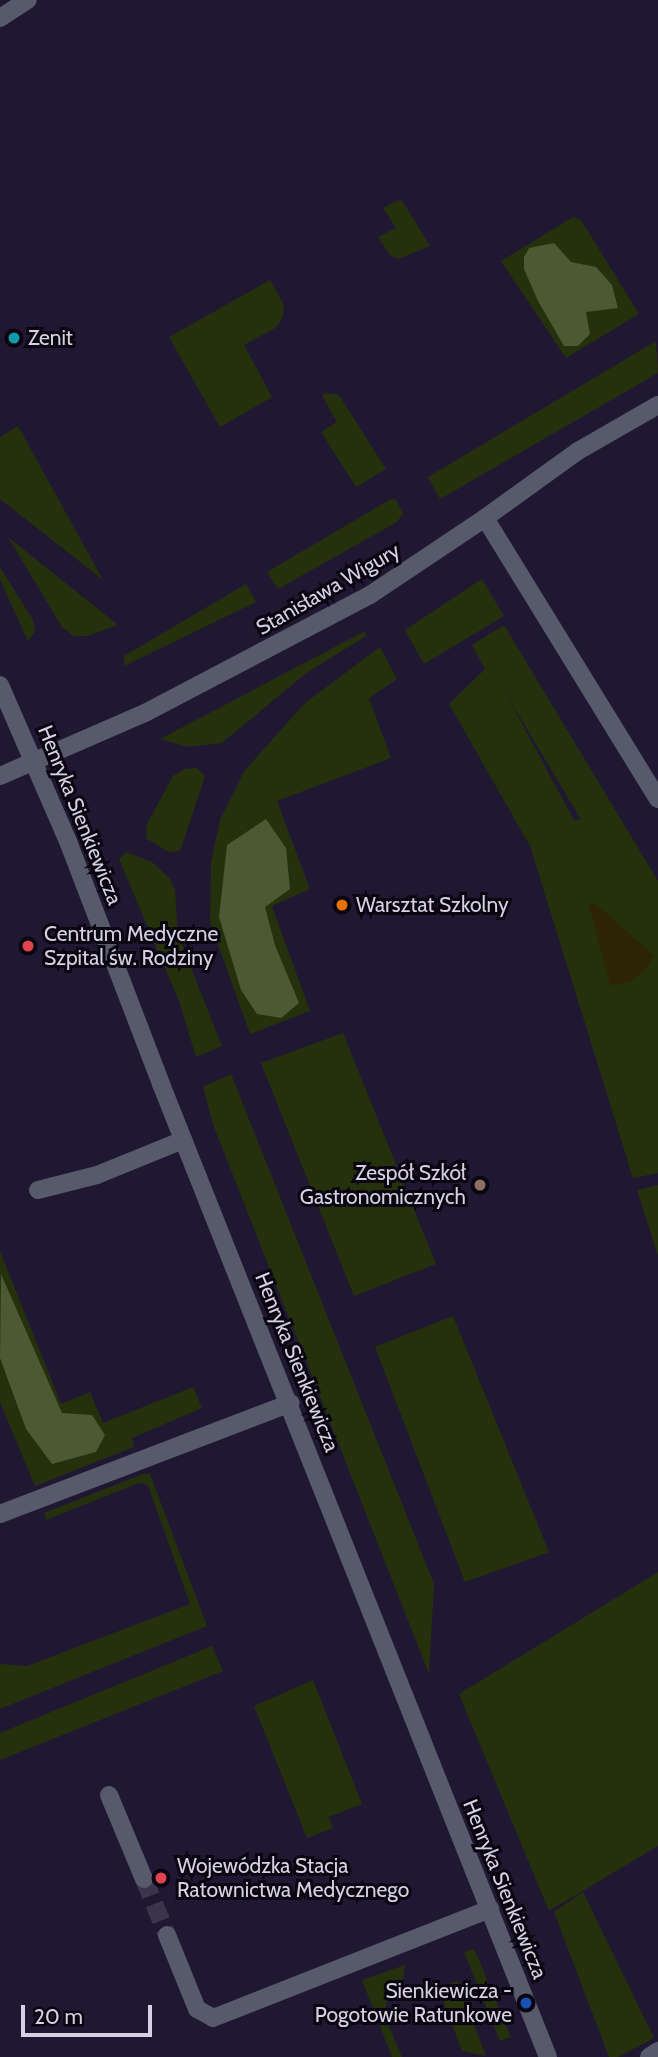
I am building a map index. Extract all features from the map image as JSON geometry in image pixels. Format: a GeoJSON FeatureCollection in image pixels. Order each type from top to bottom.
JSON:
{"type":"FeatureCollection","features":[{"type":"Feature","properties":{"kind":"street"},"geometry":{"type":"LineString","coordinates":[[0,18],[28,0]]}},
{"type":"Feature","properties":{"kind":"street","name":"Stanisława Wigury"},"geometry":{"type":"LineString","coordinates":[[0,776],[145,713],[370,595],[485,518],[578,451],[658,405]]}},
{"type":"Feature","properties":{"kind":"street"},"geometry":{"type":"LineString","coordinates":[[485,518],[658,799]]}},
{"type":"Feature","properties":{"kind":"street","name":"Henryka Sienkiewicza"},"geometry":{"type":"LineString","coordinates":[[0,685],[34,763],[290,1403],[548,2057]]}},
{"type":"Feature","properties":{"kind":"street"},"geometry":{"type":"LineString","coordinates":[[38,1190],[97,1175],[183,1140]]}},
{"type":"Feature","properties":{"kind":"street"},"geometry":{"type":"LineString","coordinates":[[0,1514],[290,1403]]}},
{"type":"Feature","properties":{"kind":"street"},"geometry":{"type":"LineString","coordinates":[[109,1795],[144,1879]]}},
{"type":"Feature","properties":{"kind":"street"},"geometry":{"type":"LineString","coordinates":[[167,1935],[197,2009],[213,2018],[490,1909]]}},
{"type":"Feature","properties":{"kind":"street"},"geometry":{"type":"LineString","coordinates":[[649,2057],[658,2051]]}},
{"type":"Feature","properties":{"kind":"green space"},"geometry":{"type":"Polygon","coordinates":[[[401,199],[430,246],[398,259],[390,255],[378,237],[396,228],[383,208],[401,199]]]}},
{"type":"Feature","properties":{"kind":"green space"},"geometry":{"type":"Polygon","coordinates":[[[573,217],[581,220],[639,314],[566,358],[501,261],[573,217]]]}},
{"type":"Feature","properties":{"kind":"green space"},"geometry":{"type":"Polygon","coordinates":[[[554,243],[571,262],[596,267],[612,285],[618,308],[586,312],[590,334],[578,346],[564,346],[538,301],[524,269],[524,257],[529,248],[554,243]]]}},
{"type":"Feature","properties":{"kind":"green space"},"geometry":{"type":"Polygon","coordinates":[[[270,280],[284,305],[283,316],[277,327],[244,345],[272,397],[220,427],[169,337],[270,280]]]}},
{"type":"Feature","properties":{"kind":"green space"},"geometry":{"type":"Polygon","coordinates":[[[656,341],[658,373],[440,499],[428,477],[656,341]]]}},
{"type":"Feature","properties":{"kind":"green space"},"geometry":{"type":"Polygon","coordinates":[[[326,393],[339,395],[386,469],[356,487],[321,432],[337,422],[322,396],[326,393]]]}},
{"type":"Feature","properties":{"kind":"green space"},"geometry":{"type":"Polygon","coordinates":[[[18,426],[103,580],[0,499],[0,437],[18,426]]]}},
{"type":"Feature","properties":{"kind":"green space"},"geometry":{"type":"Polygon","coordinates":[[[391,499],[396,500],[403,513],[397,522],[278,589],[267,572],[391,499]]]}},
{"type":"Feature","properties":{"kind":"green space"},"geometry":{"type":"Polygon","coordinates":[[[8,537],[118,625],[88,636],[74,636],[62,627],[8,537]]]}},
{"type":"Feature","properties":{"kind":"green space"},"geometry":{"type":"Polygon","coordinates":[[[0,567],[33,620],[35,631],[28,641],[0,580],[0,567]]]}},
{"type":"Feature","properties":{"kind":"green space"},"geometry":{"type":"Polygon","coordinates":[[[482,579],[504,616],[424,664],[405,630],[482,579]]]}},
{"type":"Feature","properties":{"kind":"green space"},"geometry":{"type":"Polygon","coordinates":[[[246,584],[256,602],[124,666],[124,656],[246,584]]]}},
{"type":"Feature","properties":{"kind":"green space"},"geometry":{"type":"Polygon","coordinates":[[[504,625],[658,881],[658,1173],[633,1178],[530,846],[449,704],[485,669],[472,645],[504,625]],[[506,694],[574,820],[580,819],[506,694]]]}},
{"type":"Feature","properties":{"kind":"green space"},"geometry":{"type":"Polygon","coordinates":[[[365,631],[366,636],[305,674],[222,743],[188,747],[160,739],[365,631]]]}},
{"type":"Feature","properties":{"kind":"green space"},"geometry":{"type":"Polygon","coordinates":[[[380,647],[397,679],[369,698],[391,758],[277,801],[310,889],[272,906],[310,1011],[250,1034],[210,922],[211,863],[220,820],[245,770],[305,703],[380,647]]]}},
{"type":"Feature","properties":{"kind":"green space"},"geometry":{"type":"Polygon","coordinates":[[[196,768],[205,776],[180,851],[169,852],[147,839],[146,826],[173,776],[184,769],[196,768]]]}},
{"type":"Feature","properties":{"kind":"green space"},"geometry":{"type":"Polygon","coordinates":[[[266,819],[286,848],[290,889],[265,907],[275,945],[299,1003],[281,1018],[257,1014],[241,990],[219,917],[227,845],[266,819]]]}},
{"type":"Feature","properties":{"kind":"green space"},"geometry":{"type":"Polygon","coordinates":[[[126,852],[152,862],[170,879],[175,890],[178,935],[222,1046],[196,1057],[179,1001],[119,859],[126,852]]]}},
{"type":"Feature","properties":{"kind":"green space"},"geometry":{"type":"Polygon","coordinates":[[[343,1033],[436,1264],[354,1296],[261,1063],[343,1033]]]}},
{"type":"Feature","properties":{"kind":"green space"},"geometry":{"type":"Polygon","coordinates":[[[231,1074],[434,1584],[429,1674],[214,1127],[203,1087],[231,1074]]]}},
{"type":"Feature","properties":{"kind":"green space"},"geometry":{"type":"Polygon","coordinates":[[[658,1185],[658,1256],[637,1190],[658,1185]]]}},
{"type":"Feature","properties":{"kind":"green space"},"geometry":{"type":"Polygon","coordinates":[[[0,1251],[61,1404],[90,1392],[103,1423],[193,1387],[202,1408],[132,1438],[134,1447],[35,1486],[0,1402],[0,1251]]]}},
{"type":"Feature","properties":{"kind":"green space"},"geometry":{"type":"Polygon","coordinates":[[[1,1274],[62,1413],[92,1415],[105,1435],[96,1452],[52,1464],[26,1429],[0,1358],[1,1274]]]}},
{"type":"Feature","properties":{"kind":"green space"},"geometry":{"type":"Polygon","coordinates":[[[453,1316],[549,1552],[465,1582],[375,1347],[453,1316]]]}},
{"type":"Feature","properties":{"kind":"green space"},"geometry":{"type":"Polygon","coordinates":[[[143,1474],[150,1474],[207,1626],[0,1709],[0,1664],[27,1666],[190,1604],[148,1485],[139,1483],[46,1520],[44,1513],[143,1474]]]}},
{"type":"Feature","properties":{"kind":"green space"},"geometry":{"type":"Polygon","coordinates":[[[658,1572],[658,1846],[549,1911],[459,1694],[658,1572]]]}},
{"type":"Feature","properties":{"kind":"green space"},"geometry":{"type":"Polygon","coordinates":[[[212,1646],[223,1671],[0,1760],[0,1733],[212,1646]]]}},
{"type":"Feature","properties":{"kind":"green space"},"geometry":{"type":"Polygon","coordinates":[[[313,1680],[362,1804],[329,1817],[333,1828],[307,1838],[254,1706],[313,1680]]]}},
{"type":"Feature","properties":{"kind":"green space"},"geometry":{"type":"Polygon","coordinates":[[[583,1892],[654,2038],[618,2057],[609,2057],[554,1912],[583,1892]]]}},
{"type":"Feature","properties":{"kind":"green space"},"geometry":{"type":"Polygon","coordinates":[[[473,1949],[511,2037],[500,2041],[464,1952],[473,1949]]]}},
{"type":"Feature","properties":{"kind":"green space"},"geometry":{"type":"Polygon","coordinates":[[[405,1965],[402,1990],[388,1998],[384,2014],[402,2057],[392,2057],[362,1980],[405,1965]]]}},
{"type":"Feature","properties":{"kind":"green space"},"geometry":{"type":"Polygon","coordinates":[[[457,1981],[486,2056],[462,2051],[438,1988],[457,1981]]]}},
{"type":"Feature","properties":{"kind":"sand"},"geometry":{"type":"Polygon","coordinates":[[[595,903],[654,956],[645,970],[630,982],[610,985],[589,905],[595,903]]]}},
{"type":"Feature","properties":{"kind":"tunnel"},"geometry":{"type":"LineString","coordinates":[[144,1879],[167,1935]]}},
{"type":"Feature","properties":{"kind":"place","name":"Zenit"},"geometry":{"type":"Point","coordinates":[14,338]}},
{"type":"Feature","properties":{"kind":"place","name":"Warsztat Szkolny"},"geometry":{"type":"Point","coordinates":[342,905]}},
{"type":"Feature","properties":{"kind":"place","name":"Centrum Medyczne Szpital św. Rodziny"},"geometry":{"type":"Point","coordinates":[28,946]}},
{"type":"Feature","properties":{"kind":"place","name":"Zespół Szkół Gastronomicznych"},"geometry":{"type":"Point","coordinates":[480,1185]}},
{"type":"Feature","properties":{"kind":"place","name":"Wojewódzka Stacja Ratownictwa Medycznego"},"geometry":{"type":"Point","coordinates":[161,1878]}},
{"type":"Feature","properties":{"kind":"place","name":"Sienkiewicza - Pogotowie Ratunkowe"},"geometry":{"type":"Point","coordinates":[526,2003]}}]}
